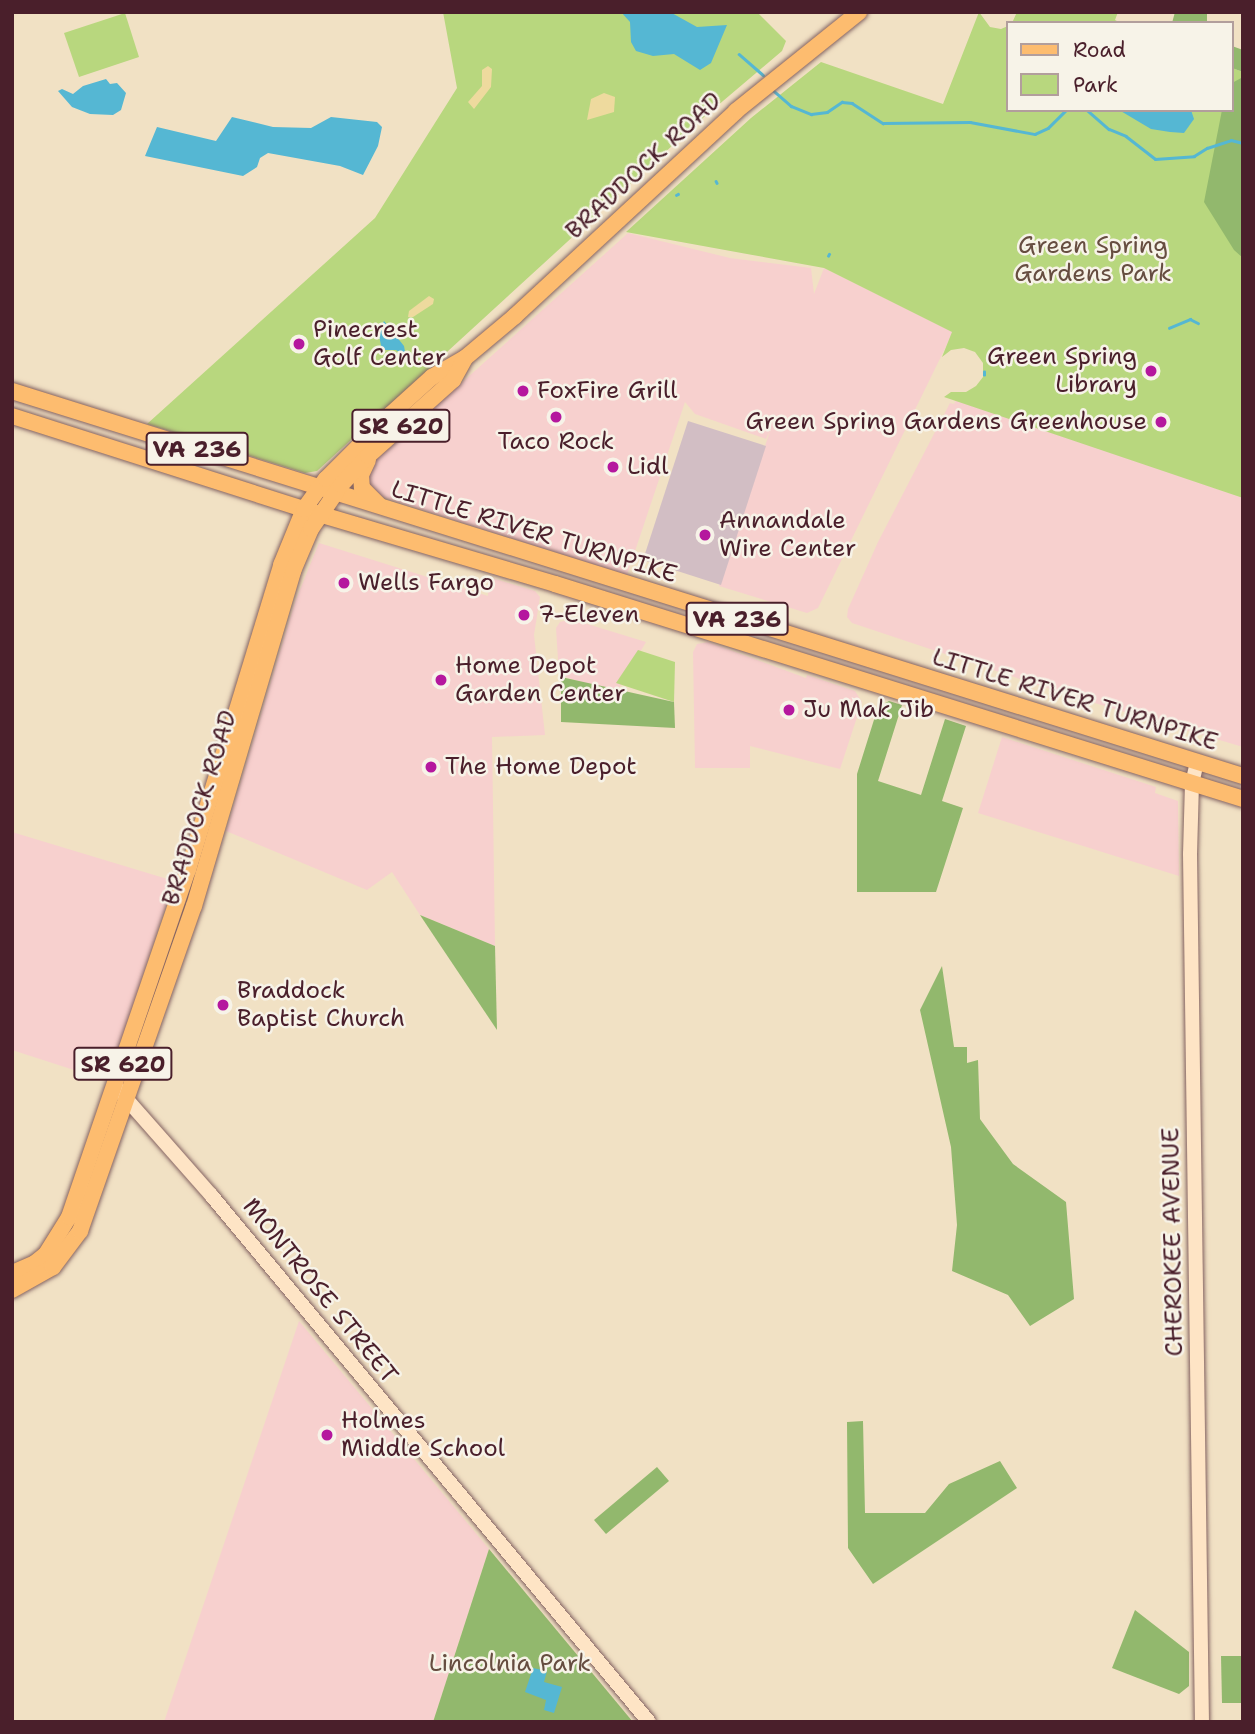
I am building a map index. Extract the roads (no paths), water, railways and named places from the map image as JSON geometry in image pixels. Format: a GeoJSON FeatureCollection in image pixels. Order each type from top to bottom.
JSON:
{"type":"FeatureCollection","features":[{"type":"Feature","properties":{"kind":"main road","name":"BRADDOCK ROAD"},"geometry":{"type":"LineString","coordinates":[[12,1273],[35,1263],[62,1233],[188,870],[281,565],[311,512],[390,415],[432,377],[465,358],[736,111],[859,12]]}},
{"type":"Feature","properties":{"kind":"main road","name":"BRADDOCK ROAD"},"geometry":{"type":"LineString","coordinates":[[327,491],[453,380],[465,358]]}},
{"type":"Feature","properties":{"kind":"main road","name":"LITTLE RIVER TURNPIKE"},"geometry":{"type":"LineString","coordinates":[[12,391],[1243,776]]}},
{"type":"Feature","properties":{"kind":"main road","name":"LITTLE RIVER TURNPIKE"},"geometry":{"type":"LineString","coordinates":[[12,416],[311,512],[740,641],[1243,799]]}},
{"type":"Feature","properties":{"kind":"main road"},"geometry":{"type":"LineString","coordinates":[[375,449],[363,467],[362,488],[368,497],[387,510]]}},
{"type":"Feature","properties":{"kind":"main road","name":"BRADDOCK ROAD"},"geometry":{"type":"LineString","coordinates":[[12,1290],[47,1272],[71,1247],[86,1216],[212,850],[311,512]]}},
{"type":"Feature","properties":{"kind":"street","name":"CHEROKEE AVENUE"},"geometry":{"type":"LineString","coordinates":[[1197,762],[1192,783],[1202,1722]]}},
{"type":"Feature","properties":{"kind":"street","name":"MONTROSE STREET"},"geometry":{"type":"LineString","coordinates":[[115,1086],[649,1722]]}},
{"type":"Feature","properties":{"kind":"water"},"geometry":{"type":"Polygon","coordinates":[[[621,12],[670,12],[697,27],[727,25],[711,63],[700,70],[674,54],[653,56],[636,51],[631,42],[630,22],[621,12]]]}},
{"type":"Feature","properties":{"kind":"water"},"geometry":{"type":"Polygon","coordinates":[[[106,79],[110,84],[117,83],[126,93],[121,110],[113,115],[90,114],[72,107],[58,91],[62,89],[73,94],[83,86],[106,79]]]}},
{"type":"Feature","properties":{"kind":"water"},"geometry":{"type":"Polygon","coordinates":[[[1122,112],[1192,112],[1194,119],[1184,133],[1151,129],[1122,112]]]}},
{"type":"Feature","properties":{"kind":"water"},"geometry":{"type":"Polygon","coordinates":[[[232,117],[273,127],[311,128],[331,117],[377,122],[382,127],[378,146],[363,175],[340,166],[268,153],[260,158],[257,167],[243,176],[145,156],[157,127],[216,141],[232,117]]]}},
{"type":"Feature","properties":{"kind":"water"},"geometry":{"type":"Polygon","coordinates":[[[384,321],[404,346],[406,357],[396,350],[382,350],[378,331],[384,321]]]}},
{"type":"Feature","properties":{"kind":"water"},"geometry":{"type":"Polygon","coordinates":[[[533,1668],[547,1671],[544,1682],[562,1687],[554,1713],[544,1710],[546,1700],[525,1692],[533,1668]]]}},
{"type":"Feature","properties":{"kind":"waterway"},"geometry":{"type":"LineString","coordinates":[[739,54],[763,75]]}},
{"type":"Feature","properties":{"kind":"waterway"},"geometry":{"type":"LineString","coordinates":[[774,91],[791,106],[811,114],[827,112],[842,102],[852,103],[883,123],[970,122],[1035,134],[1048,128],[1064,112]]}},
{"type":"Feature","properties":{"kind":"waterway"},"geometry":{"type":"LineString","coordinates":[[1089,112],[1109,129],[1126,136],[1155,159],[1194,156],[1207,148],[1231,140],[1243,143]]}},
{"type":"Feature","properties":{"kind":"waterway"},"geometry":{"type":"LineString","coordinates":[[1169,328],[1190,319],[1198,323]]}},
{"type":"Feature","properties":{"kind":"place","name":"Pinecrest Golf Center"},"geometry":{"type":"Point","coordinates":[299,344]}},
{"type":"Feature","properties":{"kind":"place","name":"Green Spring Library"},"geometry":{"type":"Point","coordinates":[1151,371]}},
{"type":"Feature","properties":{"kind":"place","name":"FoxFire Grill"},"geometry":{"type":"Point","coordinates":[523,391]}},
{"type":"Feature","properties":{"kind":"place","name":"Taco Rock"},"geometry":{"type":"Point","coordinates":[556,417]}},
{"type":"Feature","properties":{"kind":"place","name":"Green Spring Gardens Greenhouse"},"geometry":{"type":"Point","coordinates":[1161,422]}},
{"type":"Feature","properties":{"kind":"place","name":"Lidl"},"geometry":{"type":"Point","coordinates":[613,467]}},
{"type":"Feature","properties":{"kind":"place","name":"Annandale Wire Center"},"geometry":{"type":"Point","coordinates":[705,535]}},
{"type":"Feature","properties":{"kind":"place","name":"Wells Fargo"},"geometry":{"type":"Point","coordinates":[344,583]}},
{"type":"Feature","properties":{"kind":"place","name":"7-Eleven"},"geometry":{"type":"Point","coordinates":[524,615]}},
{"type":"Feature","properties":{"kind":"place","name":"Home Depot Garden Center"},"geometry":{"type":"Point","coordinates":[441,680]}},
{"type":"Feature","properties":{"kind":"place","name":"Ju Mak Jib"},"geometry":{"type":"Point","coordinates":[789,710]}},
{"type":"Feature","properties":{"kind":"place","name":"The Home Depot"},"geometry":{"type":"Point","coordinates":[431,767]}},
{"type":"Feature","properties":{"kind":"place","name":"Braddock Baptist Church"},"geometry":{"type":"Point","coordinates":[223,1005]}},
{"type":"Feature","properties":{"kind":"place","name":"Holmes Middle School"},"geometry":{"type":"Point","coordinates":[327,1435]}},
{"type":"Feature","properties":{"kind":"park label","name":"Green Spring Gardens Park"},"geometry":{"type":"Point","coordinates":[1093,260]}},
{"type":"Feature","properties":{"kind":"park label","name":"Lincolnia Park"},"geometry":{"type":"Point","coordinates":[510,1664]}}]}
